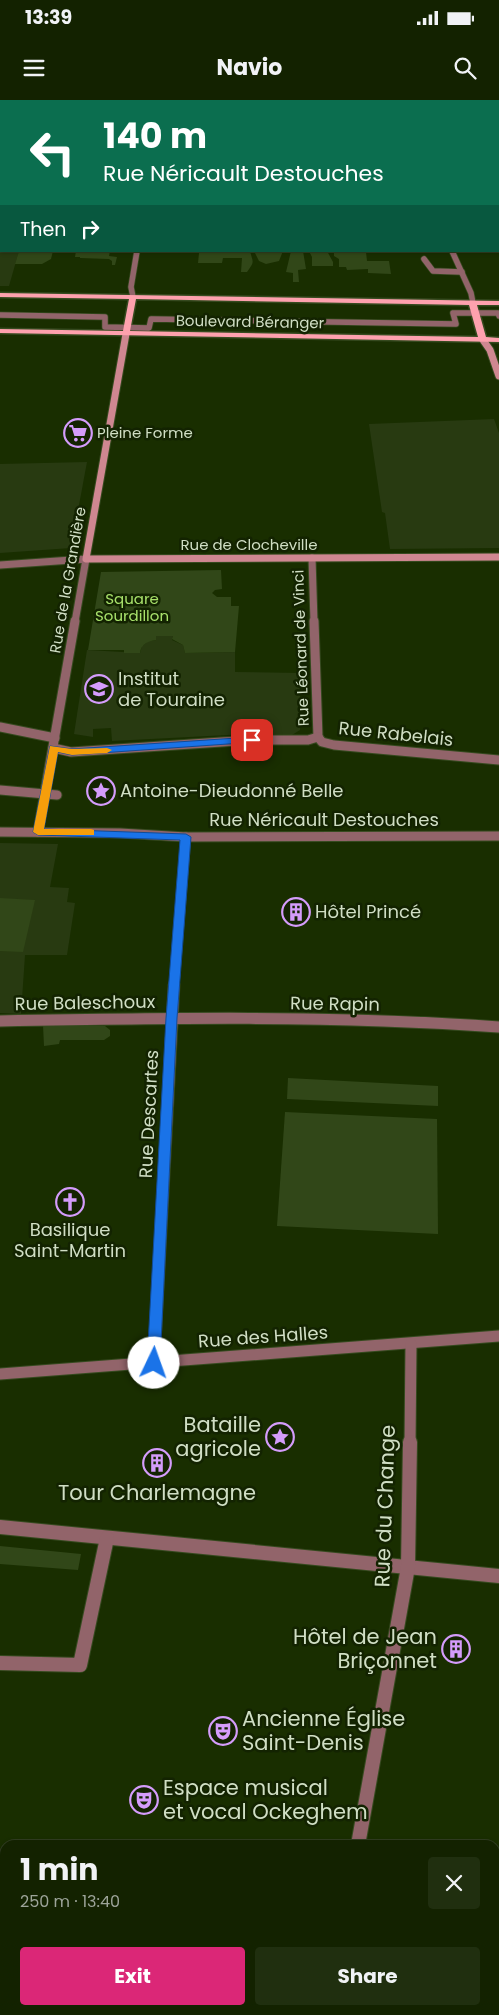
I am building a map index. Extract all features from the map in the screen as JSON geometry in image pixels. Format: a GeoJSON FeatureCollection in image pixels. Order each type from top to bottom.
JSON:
{"type":"FeatureCollection","features":[{"type":"Feature","properties":{"kind":"main road","name":"Boulevard Béranger"},"geometry":{"type":"LineString","coordinates":[[0,295],[499,303]]}},
{"type":"Feature","properties":{"kind":"main road"},"geometry":{"type":"LineString","coordinates":[[126,330],[132,297]]}},
{"type":"Feature","properties":{"kind":"main road"},"geometry":{"type":"LineString","coordinates":[[473,303],[474,313],[483,340],[490,350],[499,376]]}},
{"type":"Feature","properties":{"kind":"main road","name":"Boulevard Béranger"},"geometry":{"type":"LineString","coordinates":[[0,331],[126,330],[499,340]]}},
{"type":"Feature","properties":{"kind":"main road","name":"Rue de la Grandière"},"geometry":{"type":"LineString","coordinates":[[86,559],[126,330]]}},
{"type":"Feature","properties":{"kind":"main road","name":"Rue de Clocheville"},"geometry":{"type":"LineString","coordinates":[[86,559],[499,558]]}},
{"type":"Feature","properties":{"kind":"street"},"geometry":{"type":"LineString","coordinates":[[132,297],[131,287],[137,252]]}},
{"type":"Feature","properties":{"kind":"street"},"geometry":{"type":"LineString","coordinates":[[452,252],[471,293],[473,303]]}},
{"type":"Feature","properties":{"kind":"street"},"geometry":{"type":"LineString","coordinates":[[424,259],[433,271],[462,272]]}},
{"type":"Feature","properties":{"kind":"street"},"geometry":{"type":"LineString","coordinates":[[0,315],[105,318],[105,327],[126,330],[149,328],[151,318],[456,324],[453,313],[498,314],[499,316]]}},
{"type":"Feature","properties":{"kind":"street","name":"Rue Léonard de Vinci"},"geometry":{"type":"LineString","coordinates":[[312,558],[318,737]]}},
{"type":"Feature","properties":{"kind":"street","name":"Rue de Clocheville"},"geometry":{"type":"LineString","coordinates":[[0,565],[86,559]]}},
{"type":"Feature","properties":{"kind":"street","name":"Rue de la Grandière"},"geometry":{"type":"LineString","coordinates":[[38,832],[86,559]]}},
{"type":"Feature","properties":{"kind":"street"},"geometry":{"type":"LineString","coordinates":[[0,727],[55,738]]}},
{"type":"Feature","properties":{"kind":"street","name":"Rue Rabelais"},"geometry":{"type":"LineString","coordinates":[[54,748],[72,752],[252,740],[308,740],[318,737],[322,742],[334,745],[499,760]]}},
{"type":"Feature","properties":{"kind":"street"},"geometry":{"type":"LineString","coordinates":[[0,790],[45,796],[58,795]]}},
{"type":"Feature","properties":{"kind":"street","name":"Rue Néricault Destouches"},"geometry":{"type":"LineString","coordinates":[[0,832],[186,837],[499,836]]}},
{"type":"Feature","properties":{"kind":"street","name":"Rue Descartes"},"geometry":{"type":"LineString","coordinates":[[154,1363],[171,1018],[186,837]]}},
{"type":"Feature","properties":{"kind":"street","name":"Rue Baleschoux"},"geometry":{"type":"LineString","coordinates":[[0,1021],[171,1018]]}},
{"type":"Feature","properties":{"kind":"street","name":"Rue Rapin"},"geometry":{"type":"LineString","coordinates":[[171,1018],[432,1022],[499,1027]]}},
{"type":"Feature","properties":{"kind":"street","name":"Rue des Halles"},"geometry":{"type":"LineString","coordinates":[[0,1374],[499,1336]]}},
{"type":"Feature","properties":{"kind":"street","name":"Rue du Change"},"geometry":{"type":"LineString","coordinates":[[359,1840],[408,1567],[411,1344]]}},
{"type":"Feature","properties":{"kind":"street"},"geometry":{"type":"LineString","coordinates":[[0,1528],[499,1576]]}},
{"type":"Feature","properties":{"kind":"street"},"geometry":{"type":"LineString","coordinates":[[0,1663],[80,1665],[107,1538]]}},
{"type":"Feature","properties":{"kind":"shaded area"},"geometry":{"type":"Polygon","coordinates":[[[0,252],[19,252],[9,286],[0,286],[0,252]]]}},
{"type":"Feature","properties":{"kind":"shaded area"},"geometry":{"type":"Polygon","coordinates":[[[494,419],[499,433],[499,548],[390,549],[385,513],[382,512],[369,424],[494,419]]]}},
{"type":"Feature","properties":{"kind":"shaded area"},"geometry":{"type":"Polygon","coordinates":[[[87,462],[71,548],[0,553],[0,464],[87,462]]]}},
{"type":"Feature","properties":{"kind":"shaded area"},"geometry":{"type":"Polygon","coordinates":[[[155,636],[173,636],[172,640],[183,645],[185,653],[235,652],[235,672],[300,673],[300,730],[292,735],[247,734],[112,741],[111,728],[93,729],[93,737],[74,734],[87,650],[140,653],[142,646],[148,641],[156,640],[155,636]]]}},
{"type":"Feature","properties":{"kind":"shaded area"},"geometry":{"type":"Polygon","coordinates":[[[0,843],[58,844],[50,887],[69,888],[67,902],[75,903],[67,955],[25,955],[21,1014],[0,1013],[0,843]]]}},
{"type":"Feature","properties":{"kind":"green space"},"geometry":{"type":"Polygon","coordinates":[[[19,252],[53,252],[51,259],[42,264],[15,264],[19,252]]]}},
{"type":"Feature","properties":{"kind":"green space"},"geometry":{"type":"Polygon","coordinates":[[[76,252],[110,252],[109,256],[117,257],[115,265],[112,265],[112,261],[109,259],[75,257],[76,252]]]}},
{"type":"Feature","properties":{"kind":"green space"},"geometry":{"type":"Polygon","coordinates":[[[250,252],[252,264],[247,272],[241,272],[242,258],[223,258],[222,263],[198,263],[199,253],[250,252]]]}},
{"type":"Feature","properties":{"kind":"green space"},"geometry":{"type":"Polygon","coordinates":[[[254,252],[283,252],[279,261],[266,264],[259,261],[254,252]]]}},
{"type":"Feature","properties":{"kind":"green space"},"geometry":{"type":"Polygon","coordinates":[[[291,252],[303,252],[306,269],[298,270],[299,282],[293,282],[293,273],[286,272],[291,252]]]}},
{"type":"Feature","properties":{"kind":"green space"},"geometry":{"type":"Polygon","coordinates":[[[310,252],[328,252],[333,266],[312,266],[312,257],[310,252]]]}},
{"type":"Feature","properties":{"kind":"green space"},"geometry":{"type":"Polygon","coordinates":[[[334,252],[366,252],[367,261],[389,261],[391,274],[368,273],[368,269],[347,270],[346,267],[339,267],[339,259],[334,256],[334,252]]]}},
{"type":"Feature","properties":{"kind":"green space","name":"Square Sourdillon"},"geometry":{"type":"Polygon","coordinates":[[[221,570],[222,589],[215,590],[212,593],[217,597],[231,597],[231,606],[239,606],[235,652],[185,653],[183,645],[172,639],[173,636],[156,636],[156,640],[143,645],[140,653],[124,653],[124,650],[88,650],[101,572],[221,570]]]}},
{"type":"Feature","properties":{"kind":"green space"},"geometry":{"type":"Polygon","coordinates":[[[0,898],[35,900],[23,952],[0,951],[0,898]]]}},
{"type":"Feature","properties":{"kind":"green space"},"geometry":{"type":"Polygon","coordinates":[[[43,1025],[105,1026],[110,1030],[110,1036],[104,1040],[60,1040],[59,1044],[44,1046],[43,1025]]]}},
{"type":"Feature","properties":{"kind":"green space"},"geometry":{"type":"Polygon","coordinates":[[[288,1078],[438,1086],[438,1106],[287,1099],[288,1078]]]}},
{"type":"Feature","properties":{"kind":"green space"},"geometry":{"type":"Polygon","coordinates":[[[285,1112],[437,1119],[438,1234],[277,1226],[285,1112]]]}},
{"type":"Feature","properties":{"kind":"green space"},"geometry":{"type":"Polygon","coordinates":[[[0,1546],[81,1554],[78,1570],[0,1564],[0,1546]]]}},
{"type":"Feature","properties":{"kind":"slow traffic"},"geometry":{"type":"LineString","coordinates":[[91,833],[38,832],[54,748],[72,752],[107,750]]}},
{"type":"Feature","properties":{"kind":"place","name":"Pleine Forme"},"geometry":{"type":"Point","coordinates":[78,433]}},
{"type":"Feature","properties":{"kind":"place","name":"Institut de Touraine"},"geometry":{"type":"Point","coordinates":[99,689]}},
{"type":"Feature","properties":{"kind":"place","name":"Antoine-Dieudonné Belle"},"geometry":{"type":"Point","coordinates":[101,791]}},
{"type":"Feature","properties":{"kind":"place","name":"Hôtel Princé"},"geometry":{"type":"Point","coordinates":[296,912]}},
{"type":"Feature","properties":{"kind":"place","name":"Basilique Saint-Martin"},"geometry":{"type":"Point","coordinates":[70,1202]}},
{"type":"Feature","properties":{"kind":"place","name":"Bataille agricole"},"geometry":{"type":"Point","coordinates":[280,1437]}},
{"type":"Feature","properties":{"kind":"place","name":"Tour Charlemagne"},"geometry":{"type":"Point","coordinates":[157,1463]}},
{"type":"Feature","properties":{"kind":"place","name":"Hôtel de Jean Briçonnet"},"geometry":{"type":"Point","coordinates":[456,1649]}},
{"type":"Feature","properties":{"kind":"place","name":"Ancienne Église Saint-Denis"},"geometry":{"type":"Point","coordinates":[223,1731]}},
{"type":"Feature","properties":{"kind":"place","name":"Espace musical et vocal Ockeghem"},"geometry":{"type":"Point","coordinates":[144,1800]}},
{"type":"Feature","properties":{"kind":"route"},"geometry":{"type":"LineString","coordinates":[[154,1363],[171,1018],[186,837],[120,833],[38,832],[54,748],[72,752],[252,740]]}}]}
